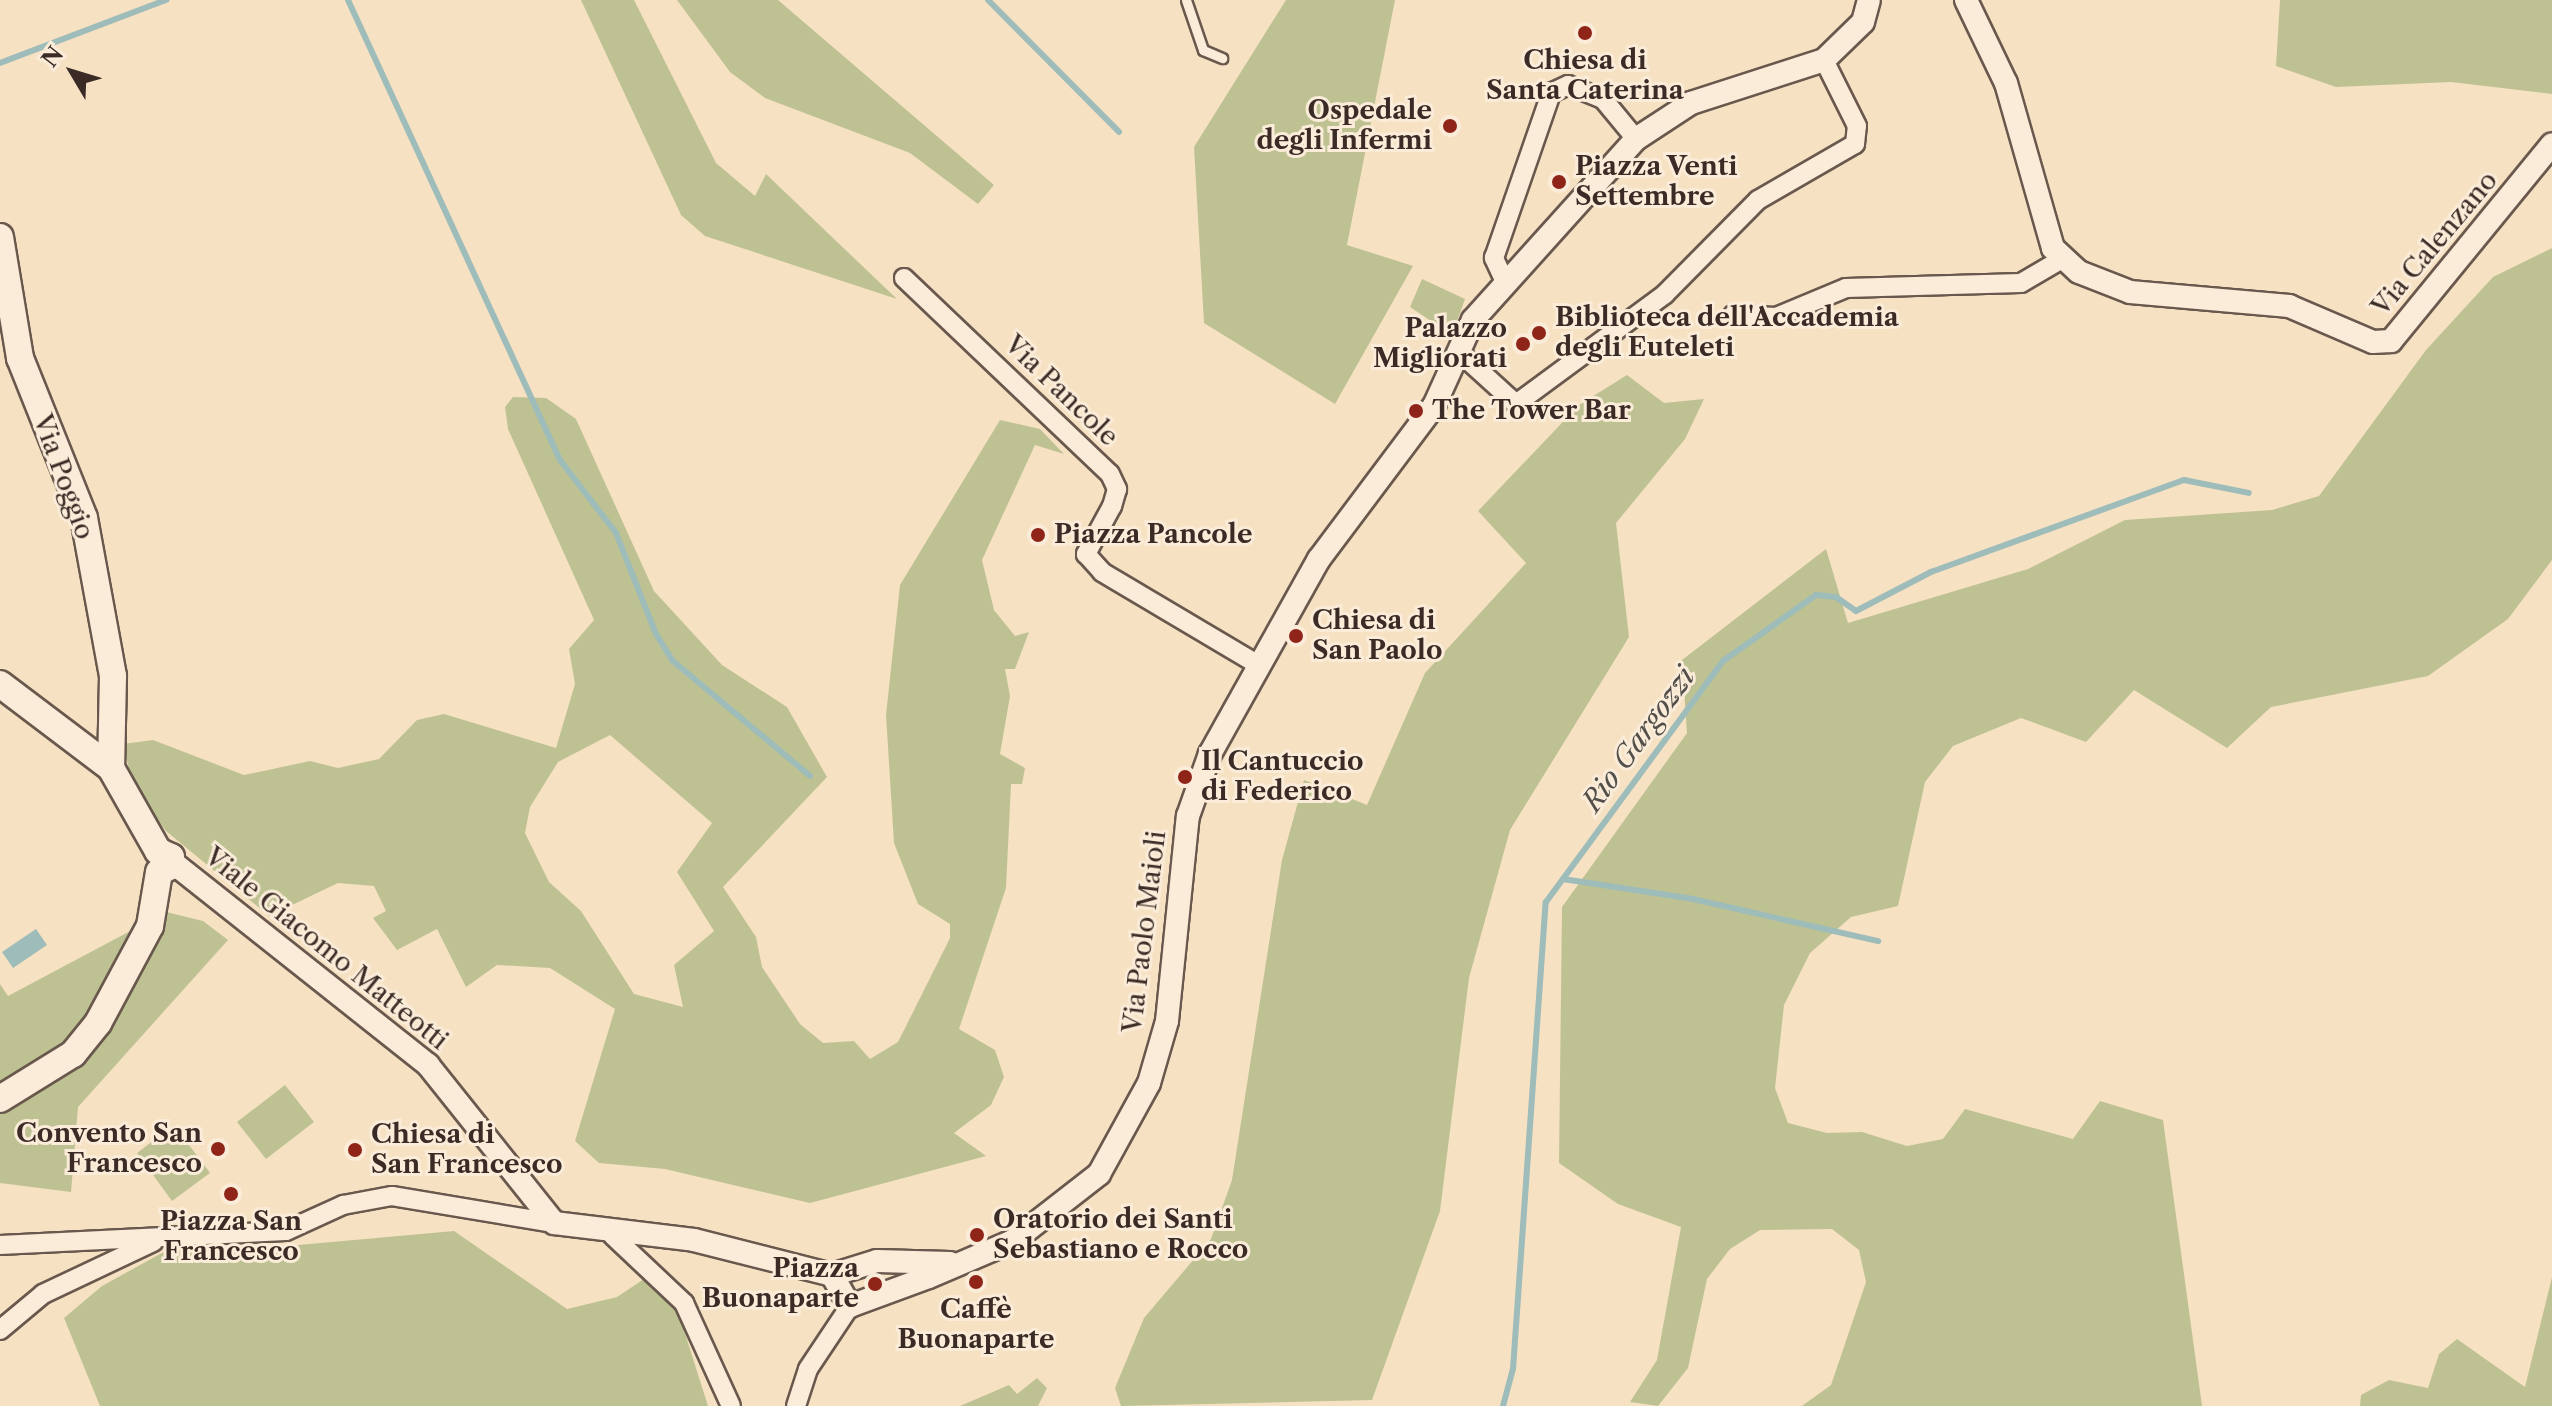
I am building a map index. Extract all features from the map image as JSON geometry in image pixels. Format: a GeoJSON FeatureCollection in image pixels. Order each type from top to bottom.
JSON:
{"type":"FeatureCollection","features":[{"type":"Feature","properties":{"kind":"main road","name":"Via Poggio"},"geometry":{"type":"LineString","coordinates":[[0,237],[20,358],[84,518],[113,676],[111,768]]}},
{"type":"Feature","properties":{"kind":"main road"},"geometry":{"type":"LineString","coordinates":[[0,684],[111,768],[163,862],[150,926],[98,1023],[73,1054],[0,1099]]}},
{"type":"Feature","properties":{"kind":"street"},"geometry":{"type":"LineString","coordinates":[[1636,139],[1603,99],[1568,85],[1551,93],[1494,258],[1506,284],[1636,139],[1691,103],[1824,60],[1863,22],[1869,0]]}},
{"type":"Feature","properties":{"kind":"street"},"geometry":{"type":"LineString","coordinates":[[1733,315],[1776,317],[1846,288],[2021,283],[2062,259],[2044,230],[2006,83],[1966,0]]}},
{"type":"Feature","properties":{"kind":"street"},"geometry":{"type":"LineString","coordinates":[[1460,353],[1516,404],[1665,294],[1758,200],[1855,144],[1857,126],[1824,60]]}},
{"type":"Feature","properties":{"kind":"street","name":"Via Calenzano"},"geometry":{"type":"LineString","coordinates":[[2062,259],[2130,292],[2289,306],[2373,342],[2391,341],[2552,144]]}},
{"type":"Feature","properties":{"kind":"street","name":"Via Pancole"},"geometry":{"type":"LineString","coordinates":[[904,278],[1110,474],[1117,489],[1112,506],[1086,554],[1102,572],[1255,663]]}},
{"type":"Feature","properties":{"kind":"street","name":"Via Paolo Maioli"},"geometry":{"type":"LineString","coordinates":[[850,1306],[950,1263],[1013,1241],[1067,1206],[1121,1142],[1167,1021],[1194,793],[1255,663],[1347,517],[1413,438],[1460,353],[1473,320],[1506,284]]}},
{"type":"Feature","properties":{"kind":"street","name":"Viale Giacomo Matteotti"},"geometry":{"type":"LineString","coordinates":[[163,862],[428,1065],[554,1223]]}},
{"type":"Feature","properties":{"kind":"street"},"geometry":{"type":"LineString","coordinates":[[0,1245],[286,1231],[343,1205],[392,1196],[613,1236],[694,1240],[832,1275],[877,1261],[950,1263]]}},
{"type":"Feature","properties":{"kind":"street"},"geometry":{"type":"LineString","coordinates":[[0,1330],[43,1294],[163,1236]]}},
{"type":"Feature","properties":{"kind":"street"},"geometry":{"type":"LineString","coordinates":[[613,1236],[684,1303],[731,1406]]}},
{"type":"Feature","properties":{"kind":"street"},"geometry":{"type":"LineString","coordinates":[[796,1406],[808,1369],[850,1306],[832,1275]]}},
{"type":"Feature","properties":{"kind":"lane"},"geometry":{"type":"LineString","coordinates":[[1186,0],[1203,50],[1222,58]]}},
{"type":"Feature","properties":{"kind":"green space"},"geometry":{"type":"Polygon","coordinates":[[[581,0],[634,0],[716,163],[755,196],[766,174],[897,299],[705,236],[681,215],[581,0]]]}},
{"type":"Feature","properties":{"kind":"green space"},"geometry":{"type":"Polygon","coordinates":[[[677,0],[778,0],[994,185],[978,204],[910,153],[765,98],[730,72],[677,0]]]}},
{"type":"Feature","properties":{"kind":"green space"},"geometry":{"type":"Polygon","coordinates":[[[1286,0],[1395,0],[1347,245],[1413,266],[1335,404],[1204,323],[1194,147],[1286,0]]]}},
{"type":"Feature","properties":{"kind":"green space"},"geometry":{"type":"Polygon","coordinates":[[[2280,0],[2552,0],[2552,94],[2451,82],[2336,87],[2276,66],[2280,0]]]}},
{"type":"Feature","properties":{"kind":"green space"},"geometry":{"type":"Polygon","coordinates":[[[2552,248],[2552,560],[2508,619],[2428,676],[2271,707],[2227,748],[2134,690],[2086,742],[2021,718],[1953,746],[1925,782],[1898,906],[1851,917],[1810,953],[1784,1005],[1775,1088],[1788,1123],[1827,1133],[1862,1132],[1907,1146],[1943,1139],[1965,1109],[2073,1139],[2100,1101],[2163,1120],[2202,1406],[1802,1406],[1831,1385],[1866,1282],[1859,1250],[1832,1229],[1760,1230],[1730,1249],[1707,1279],[1688,1368],[1658,1406],[1630,1402],[1657,1360],[1681,1227],[1618,1204],[1559,1163],[1562,907],[1687,733],[1682,660],[1826,549],[1848,623],[2028,569],[2125,520],[2272,510],[2319,496],[2426,350],[2493,277],[2552,248]]]}},
{"type":"Feature","properties":{"kind":"green space"},"geometry":{"type":"Polygon","coordinates":[[[1422,279],[1465,299],[1452,335],[1410,307],[1422,279]]]}},
{"type":"Feature","properties":{"kind":"green space"},"geometry":{"type":"Polygon","coordinates":[[[1627,375],[1664,403],[1704,399],[1685,439],[1616,523],[1629,637],[1510,830],[1469,978],[1440,1211],[1372,1400],[1121,1406],[1115,1388],[1144,1318],[1211,1239],[1232,1180],[1282,860],[1304,780],[1367,805],[1425,673],[1526,563],[1478,511],[1579,405],[1627,375]]]}},
{"type":"Feature","properties":{"kind":"green space"},"geometry":{"type":"Polygon","coordinates":[[[513,397],[546,398],[576,419],[654,591],[722,665],[787,707],[827,777],[723,887],[756,937],[762,967],[800,1024],[823,1043],[854,1041],[870,1059],[898,1042],[950,938],[950,924],[918,904],[894,843],[886,715],[900,585],[1000,420],[1040,429],[1064,454],[1035,445],[982,560],[994,610],[1015,636],[1029,632],[1015,669],[1005,669],[1010,696],[1000,754],[1025,768],[1022,784],[1011,784],[1006,888],[959,1029],[995,1050],[1004,1077],[991,1105],[954,1133],[986,1156],[810,1203],[665,1169],[599,1163],[575,1141],[615,1009],[550,968],[497,965],[466,987],[437,929],[397,950],[373,918],[386,911],[374,886],[338,883],[269,916],[166,831],[133,786],[123,744],[153,740],[244,775],[310,761],[338,768],[379,759],[417,720],[444,714],[556,748],[575,684],[569,649],[594,620],[508,429],[505,407],[513,397]],[[610,735],[558,762],[530,807],[525,833],[549,882],[581,911],[634,994],[683,1007],[674,965],[714,931],[677,872],[712,823],[610,735]]]}},
{"type":"Feature","properties":{"kind":"green space"},"geometry":{"type":"Polygon","coordinates":[[[166,912],[203,921],[228,940],[78,1107],[71,1192],[0,1183],[0,984],[8,996],[166,912]]]}},
{"type":"Feature","properties":{"kind":"green space"},"geometry":{"type":"Polygon","coordinates":[[[285,1085],[314,1122],[266,1159],[237,1122],[285,1085]]]}},
{"type":"Feature","properties":{"kind":"green space"},"geometry":{"type":"Polygon","coordinates":[[[174,1125],[210,1173],[172,1201],[137,1153],[174,1125]]]}},
{"type":"Feature","properties":{"kind":"green space"},"geometry":{"type":"Polygon","coordinates":[[[454,1231],[567,1309],[617,1297],[647,1277],[677,1308],[708,1406],[100,1406],[64,1318],[102,1286],[169,1249],[233,1251],[454,1231]]]}},
{"type":"Feature","properties":{"kind":"green space"},"geometry":{"type":"Polygon","coordinates":[[[2552,1277],[2552,1406],[2360,1406],[2361,1395],[2389,1380],[2428,1388],[2439,1354],[2457,1339],[2525,1387],[2552,1277]]]}},
{"type":"Feature","properties":{"kind":"green space"},"geometry":{"type":"Polygon","coordinates":[[[1037,1378],[1047,1388],[1038,1406],[960,1406],[1009,1385],[1017,1394],[1037,1378]]]}},
{"type":"Feature","properties":{"kind":"water"},"geometry":{"type":"Polygon","coordinates":[[[36,929],[47,945],[13,968],[2,952],[36,929]]]}},
{"type":"Feature","properties":{"kind":"waterway"},"geometry":{"type":"LineString","coordinates":[[0,63],[166,0]]}},
{"type":"Feature","properties":{"kind":"waterway"},"geometry":{"type":"LineString","coordinates":[[348,0],[560,460],[616,533],[656,634],[673,661],[810,776]]}},
{"type":"Feature","properties":{"kind":"waterway"},"geometry":{"type":"LineString","coordinates":[[988,0],[1119,132]]}},
{"type":"Feature","properties":{"kind":"waterway","name":"Rio Gargozzi"},"geometry":{"type":"LineString","coordinates":[[1503,1406],[1513,1369],[1546,902],[1723,661],[1816,595],[1836,597],[1856,611],[1931,572],[2184,480],[2249,493]]}},
{"type":"Feature","properties":{"kind":"waterway"},"geometry":{"type":"LineString","coordinates":[[1563,879],[1693,899],[1878,941]]}},
{"type":"Feature","properties":{"kind":"place","name":"Chiesa di Santa Caterina"},"geometry":{"type":"Point","coordinates":[1585,33]}},
{"type":"Feature","properties":{"kind":"place","name":"Ospedale degli Infermi"},"geometry":{"type":"Point","coordinates":[1450,126]}},
{"type":"Feature","properties":{"kind":"place","name":"Piazza Venti Settembre"},"geometry":{"type":"Point","coordinates":[1559,182]}},
{"type":"Feature","properties":{"kind":"place","name":"Biblioteca dell'Accademia degli Euteleti"},"geometry":{"type":"Point","coordinates":[1539,333]}},
{"type":"Feature","properties":{"kind":"place","name":"Palazzo Migliorati"},"geometry":{"type":"Point","coordinates":[1523,344]}},
{"type":"Feature","properties":{"kind":"place","name":"The Tower Bar"},"geometry":{"type":"Point","coordinates":[1416,411]}},
{"type":"Feature","properties":{"kind":"place","name":"Piazza Pancole"},"geometry":{"type":"Point","coordinates":[1038,535]}},
{"type":"Feature","properties":{"kind":"place","name":"Chiesa di San Paolo"},"geometry":{"type":"Point","coordinates":[1296,636]}},
{"type":"Feature","properties":{"kind":"place","name":"Il Cantuccio di Federico"},"geometry":{"type":"Point","coordinates":[1185,777]}},
{"type":"Feature","properties":{"kind":"place","name":"Convento San Francesco"},"geometry":{"type":"Point","coordinates":[218,1149]}},
{"type":"Feature","properties":{"kind":"place","name":"Chiesa di San Francesco"},"geometry":{"type":"Point","coordinates":[355,1150]}},
{"type":"Feature","properties":{"kind":"place","name":"Piazza San Francesco"},"geometry":{"type":"Point","coordinates":[231,1194]}},
{"type":"Feature","properties":{"kind":"place","name":"Oratorio dei Santi Sebastiano e Rocco"},"geometry":{"type":"Point","coordinates":[977,1235]}},
{"type":"Feature","properties":{"kind":"place","name":"Caffè Buonaparte"},"geometry":{"type":"Point","coordinates":[976,1282]}},
{"type":"Feature","properties":{"kind":"place","name":"Piazza Buonaparte"},"geometry":{"type":"Point","coordinates":[875,1284]}}]}
